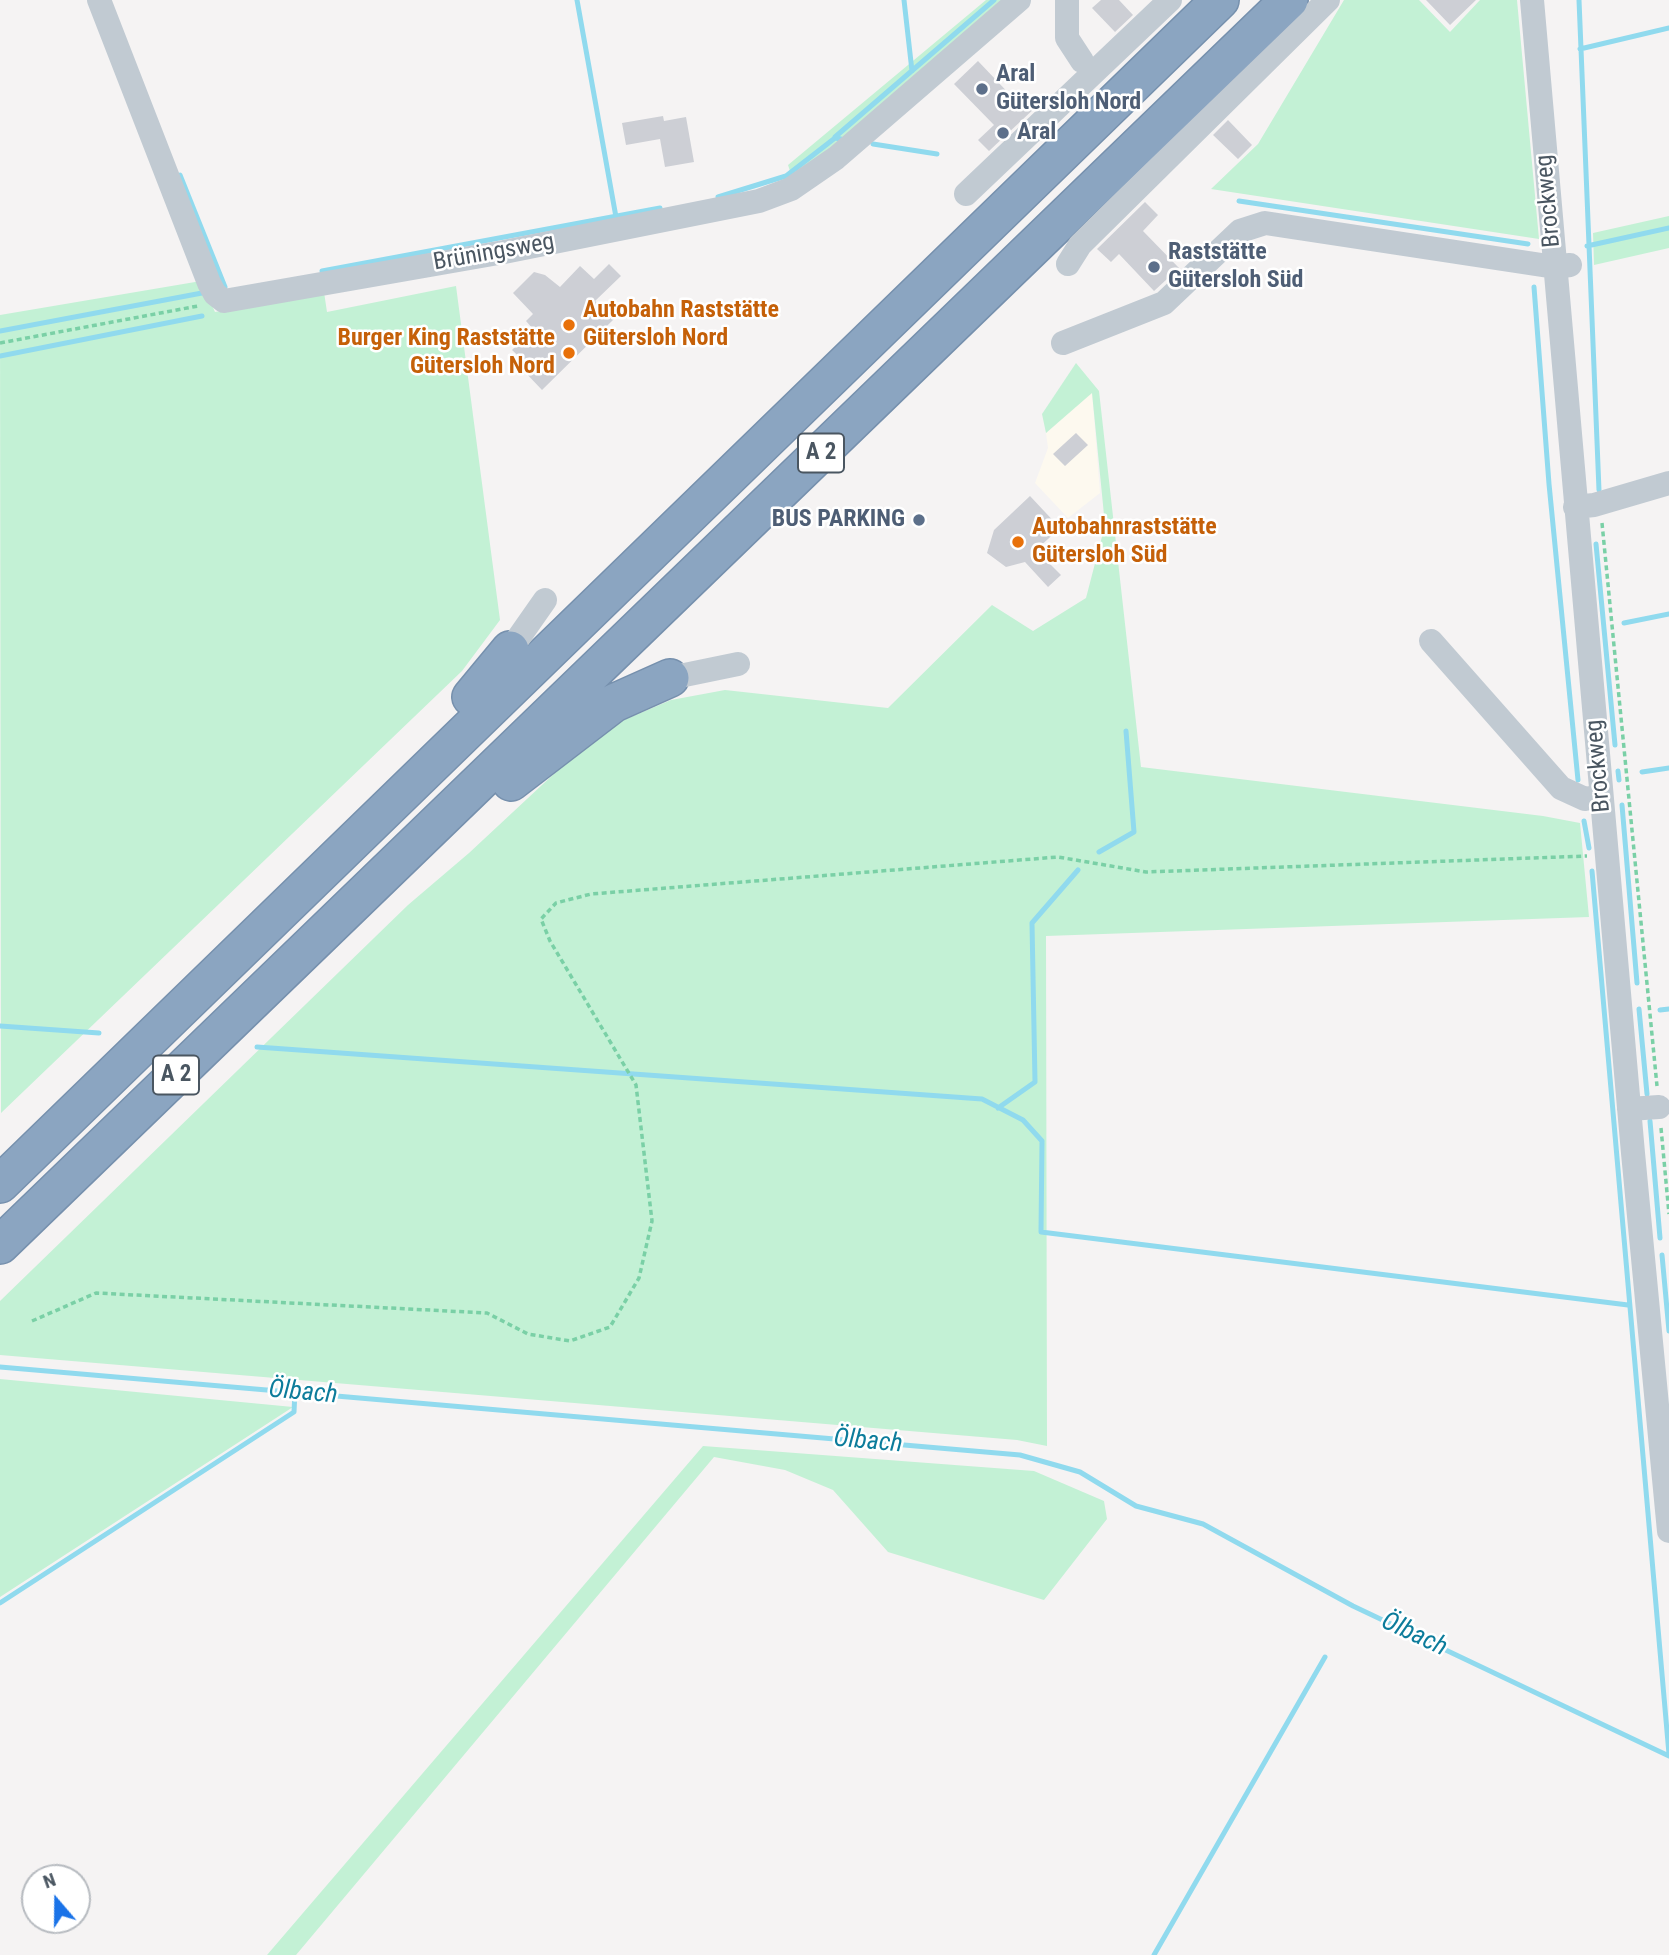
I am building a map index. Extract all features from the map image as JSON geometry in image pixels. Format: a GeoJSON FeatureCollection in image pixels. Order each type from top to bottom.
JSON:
{"type":"FeatureCollection","features":[{"type":"Feature","properties":{"kind":"highway","name":"A 2"},"geometry":{"type":"LineString","coordinates":[[0,1184],[1220,0]]}},
{"type":"Feature","properties":{"kind":"highway","name":"A 2"},"geometry":{"type":"LineString","coordinates":[[0,1245],[1289,0]]}},
{"type":"Feature","properties":{"kind":"highway"},"geometry":{"type":"LineString","coordinates":[[321,873],[373,798],[484,685],[510,650]]}},
{"type":"Feature","properties":{"kind":"highway"},"geometry":{"type":"LineString","coordinates":[[352,905],[410,865],[593,717],[614,703],[677,676]]}},
{"type":"Feature","properties":{"kind":"street"},"geometry":{"type":"LineString","coordinates":[[99,0],[209,282],[215,294],[224,301]]}},
{"type":"Feature","properties":{"kind":"street","name":"Brüningsweg"},"geometry":{"type":"LineString","coordinates":[[224,301],[504,252],[759,201],[791,189],[836,158],[1019,0]]}},
{"type":"Feature","properties":{"kind":"street"},"geometry":{"type":"LineString","coordinates":[[1068,0],[1067,37],[1082,61]]}},
{"type":"Feature","properties":{"kind":"street"},"geometry":{"type":"LineString","coordinates":[[966,194],[1170,0]]}},
{"type":"Feature","properties":{"kind":"street"},"geometry":{"type":"LineString","coordinates":[[1068,264],[1080,245],[1328,0]]}},
{"type":"Feature","properties":{"kind":"street","name":"Brockweg"},"geometry":{"type":"LineString","coordinates":[[1532,0],[1562,266],[1584,506],[1601,796],[1669,1531]]}},
{"type":"Feature","properties":{"kind":"street"},"geometry":{"type":"LineString","coordinates":[[1063,343],[1164,303],[1240,231],[1265,223],[1562,266]]}},
{"type":"Feature","properties":{"kind":"street"},"geometry":{"type":"LineString","coordinates":[[1584,506],[1669,483]]}},
{"type":"Feature","properties":{"kind":"street"},"geometry":{"type":"LineString","coordinates":[[510,650],[545,600]]}},
{"type":"Feature","properties":{"kind":"street"},"geometry":{"type":"LineString","coordinates":[[1431,641],[1561,788],[1585,799],[1601,796]]}},
{"type":"Feature","properties":{"kind":"street"},"geometry":{"type":"LineString","coordinates":[[677,676],[730,660]]}},
{"type":"Feature","properties":{"kind":"street"},"geometry":{"type":"LineString","coordinates":[[1629,1109],[1659,1107]]}},
{"type":"Feature","properties":{"kind":"path"},"geometry":{"type":"LineString","coordinates":[[0,343],[224,301]]}},
{"type":"Feature","properties":{"kind":"path"},"geometry":{"type":"LineString","coordinates":[[1584,506],[1605,528],[1669,1214]]}},
{"type":"Feature","properties":{"kind":"path"},"geometry":{"type":"LineString","coordinates":[[32,1321],[96,1293],[487,1313],[528,1334],[570,1342],[610,1327],[639,1278],[652,1221],[636,1085],[550,941],[541,919],[556,903],[591,894],[1058,857],[1146,872],[1607,856]]}},
{"type":"Feature","properties":{"kind":"shaded area"},"geometry":{"type":"Polygon","coordinates":[[[1092,392],[1100,493],[1068,518],[1035,483],[1048,448],[1046,433],[1092,392]]]}},
{"type":"Feature","properties":{"kind":"green space"},"geometry":{"type":"Polygon","coordinates":[[[986,0],[1009,0],[793,180],[788,165],[986,0]]]}},
{"type":"Feature","properties":{"kind":"green space"},"geometry":{"type":"Polygon","coordinates":[[[1344,0],[1419,0],[1450,32],[1480,0],[1517,0],[1539,239],[1211,189],[1258,144],[1344,0]]]}},
{"type":"Feature","properties":{"kind":"green space"},"geometry":{"type":"Polygon","coordinates":[[[1669,216],[1669,248],[1594,265],[1593,233],[1669,216]]]}},
{"type":"Feature","properties":{"kind":"green space"},"geometry":{"type":"Polygon","coordinates":[[[201,281],[215,312],[324,292],[327,312],[456,286],[500,620],[462,671],[1,1113],[0,315],[201,281]]]}},
{"type":"Feature","properties":{"kind":"green space"},"geometry":{"type":"Polygon","coordinates":[[[1076,363],[1099,391],[1141,767],[1543,816],[1580,823],[1589,917],[1046,936],[1047,1446],[1017,1440],[0,1355],[0,1301],[408,905],[469,853],[586,744],[619,722],[671,700],[725,690],[888,708],[992,605],[1033,631],[1086,598],[1105,525],[1092,393],[1046,433],[1042,414],[1076,363]]]}},
{"type":"Feature","properties":{"kind":"green space"},"geometry":{"type":"Polygon","coordinates":[[[0,1379],[293,1407],[0,1597],[0,1379]]]}},
{"type":"Feature","properties":{"kind":"green space"},"geometry":{"type":"Polygon","coordinates":[[[703,1446],[1034,1471],[1104,1501],[1107,1519],[1044,1600],[888,1552],[833,1490],[785,1470],[714,1457],[296,1955],[267,1955],[703,1446]]]}},
{"type":"Feature","properties":{"kind":"building"},"geometry":{"type":"Polygon","coordinates":[[[1101,0],[1119,0],[1133,15],[1115,32],[1092,8],[1101,0]]]}},
{"type":"Feature","properties":{"kind":"building"},"geometry":{"type":"Polygon","coordinates":[[[1426,0],[1476,0],[1450,25],[1426,0]]]}},
{"type":"Feature","properties":{"kind":"building"},"geometry":{"type":"Polygon","coordinates":[[[978,61],[1017,102],[1025,94],[1037,106],[989,151],[978,140],[994,125],[954,84],[978,61]]]}},
{"type":"Feature","properties":{"kind":"building"},"geometry":{"type":"Polygon","coordinates":[[[663,116],[664,121],[686,117],[694,162],[665,167],[660,139],[626,145],[622,123],[663,116]]]}},
{"type":"Feature","properties":{"kind":"building"},"geometry":{"type":"Polygon","coordinates":[[[1228,120],[1252,145],[1238,159],[1213,135],[1228,120]]]}},
{"type":"Feature","properties":{"kind":"building"},"geometry":{"type":"Polygon","coordinates":[[[1145,202],[1158,215],[1143,231],[1179,268],[1154,291],[1119,254],[1111,262],[1097,249],[1145,202]]]}},
{"type":"Feature","properties":{"kind":"building","name":"Autobahn Raststätte Gütersloh Nord"},"geometry":{"type":"Polygon","coordinates":[[[609,264],[621,276],[595,301],[614,319],[542,390],[523,370],[528,365],[512,350],[533,329],[526,321],[533,314],[513,293],[534,272],[545,275],[560,287],[580,266],[594,279],[609,264]]]}},
{"type":"Feature","properties":{"kind":"building"},"geometry":{"type":"Polygon","coordinates":[[[1076,433],[1088,445],[1065,466],[1053,454],[1076,433]]]}},
{"type":"Feature","properties":{"kind":"building","name":"Autobahnraststätte Gütersloh Süd"},"geometry":{"type":"Polygon","coordinates":[[[1030,496],[1060,528],[1036,550],[1061,575],[1048,587],[1025,562],[1006,567],[987,553],[994,530],[1030,496]]]}},
{"type":"Feature","properties":{"kind":"waterway"},"geometry":{"type":"LineString","coordinates":[[577,0],[616,217]]}},
{"type":"Feature","properties":{"kind":"waterway"},"geometry":{"type":"LineString","coordinates":[[904,0],[912,71]]}},
{"type":"Feature","properties":{"kind":"waterway"},"geometry":{"type":"LineString","coordinates":[[835,137],[994,0]]}},
{"type":"Feature","properties":{"kind":"waterway"},"geometry":{"type":"LineString","coordinates":[[1579,0],[1599,490]]}},
{"type":"Feature","properties":{"kind":"waterway"},"geometry":{"type":"LineString","coordinates":[[1580,49],[1669,28]]}},
{"type":"Feature","properties":{"kind":"waterway"},"geometry":{"type":"LineString","coordinates":[[718,197],[786,176],[835,138],[841,139]]}},
{"type":"Feature","properties":{"kind":"waterway"},"geometry":{"type":"LineString","coordinates":[[873,144],[937,154]]}},
{"type":"Feature","properties":{"kind":"waterway"},"geometry":{"type":"LineString","coordinates":[[180,175],[225,287]]}},
{"type":"Feature","properties":{"kind":"waterway"},"geometry":{"type":"LineString","coordinates":[[1239,201],[1528,244]]}},
{"type":"Feature","properties":{"kind":"waterway"},"geometry":{"type":"LineString","coordinates":[[322,271],[660,208]]}},
{"type":"Feature","properties":{"kind":"waterway"},"geometry":{"type":"LineString","coordinates":[[1587,246],[1669,228]]}},
{"type":"Feature","properties":{"kind":"waterway"},"geometry":{"type":"LineString","coordinates":[[1534,287],[1549,484],[1578,780]]}},
{"type":"Feature","properties":{"kind":"waterway"},"geometry":{"type":"LineString","coordinates":[[0,331],[202,293]]}},
{"type":"Feature","properties":{"kind":"waterway"},"geometry":{"type":"LineString","coordinates":[[0,356],[202,316]]}},
{"type":"Feature","properties":{"kind":"waterway"},"geometry":{"type":"LineString","coordinates":[[1596,544],[1615,745]]}},
{"type":"Feature","properties":{"kind":"waterway"},"geometry":{"type":"LineString","coordinates":[[1624,623],[1669,614]]}},
{"type":"Feature","properties":{"kind":"waterway"},"geometry":{"type":"LineString","coordinates":[[1099,852],[1134,832],[1126,731]]}},
{"type":"Feature","properties":{"kind":"waterway"},"geometry":{"type":"LineString","coordinates":[[1642,772],[1669,768]]}},
{"type":"Feature","properties":{"kind":"waterway"},"geometry":{"type":"LineString","coordinates":[[1618,771],[1619,780]]}},
{"type":"Feature","properties":{"kind":"waterway"},"geometry":{"type":"LineString","coordinates":[[1622,805],[1637,983]]}},
{"type":"Feature","properties":{"kind":"waterway"},"geometry":{"type":"LineString","coordinates":[[1584,821],[1589,848]]}},
{"type":"Feature","properties":{"kind":"waterway"},"geometry":{"type":"LineString","coordinates":[[998,1108],[1035,1082],[1032,923],[1078,870]]}},
{"type":"Feature","properties":{"kind":"waterway"},"geometry":{"type":"LineString","coordinates":[[1592,871],[1669,1754]]}},
{"type":"Feature","properties":{"kind":"waterway"},"geometry":{"type":"LineString","coordinates":[[1639,1009],[1647,1094]]}},
{"type":"Feature","properties":{"kind":"waterway"},"geometry":{"type":"LineString","coordinates":[[1660,1010],[1669,1009]]}},
{"type":"Feature","properties":{"kind":"waterway"},"geometry":{"type":"LineString","coordinates":[[0,1026],[99,1033]]}},
{"type":"Feature","properties":{"kind":"waterway"},"geometry":{"type":"LineString","coordinates":[[257,1047],[982,1099],[1023,1120],[1042,1141],[1041,1232],[1628,1305]]}},
{"type":"Feature","properties":{"kind":"waterway"},"geometry":{"type":"LineString","coordinates":[[1650,1121],[1660,1238]]}},
{"type":"Feature","properties":{"kind":"waterway"},"geometry":{"type":"LineString","coordinates":[[1662,1255],[1669,1331]]}},
{"type":"Feature","properties":{"kind":"waterway","name":"Ölbach"},"geometry":{"type":"LineString","coordinates":[[0,1367],[1020,1455],[1080,1472],[1136,1506],[1203,1524],[1353,1606],[1669,1756]]}},
{"type":"Feature","properties":{"kind":"waterway"},"geometry":{"type":"LineString","coordinates":[[0,1603],[294,1412],[295,1391]]}},
{"type":"Feature","properties":{"kind":"waterway"},"geometry":{"type":"LineString","coordinates":[[1154,1955],[1325,1657]]}},
{"type":"Feature","properties":{"kind":"place","name":"Aral Gütersloh Nord"},"geometry":{"type":"Point","coordinates":[982,89]}},
{"type":"Feature","properties":{"kind":"place","name":"Aral"},"geometry":{"type":"Point","coordinates":[1003,133]}},
{"type":"Feature","properties":{"kind":"place","name":"Raststätte Gütersloh Süd"},"geometry":{"type":"Point","coordinates":[1154,267]}},
{"type":"Feature","properties":{"kind":"place","name":"Autobahn Raststätte Gütersloh Nord"},"geometry":{"type":"Point","coordinates":[569,325]}},
{"type":"Feature","properties":{"kind":"place","name":"Burger King Raststätte Gütersloh Nord"},"geometry":{"type":"Point","coordinates":[569,353]}},
{"type":"Feature","properties":{"kind":"place","name":"BUS PARKING"},"geometry":{"type":"Point","coordinates":[919,520]}},
{"type":"Feature","properties":{"kind":"place","name":"Autobahnraststätte Gütersloh Süd"},"geometry":{"type":"Point","coordinates":[1018,542]}}]}
